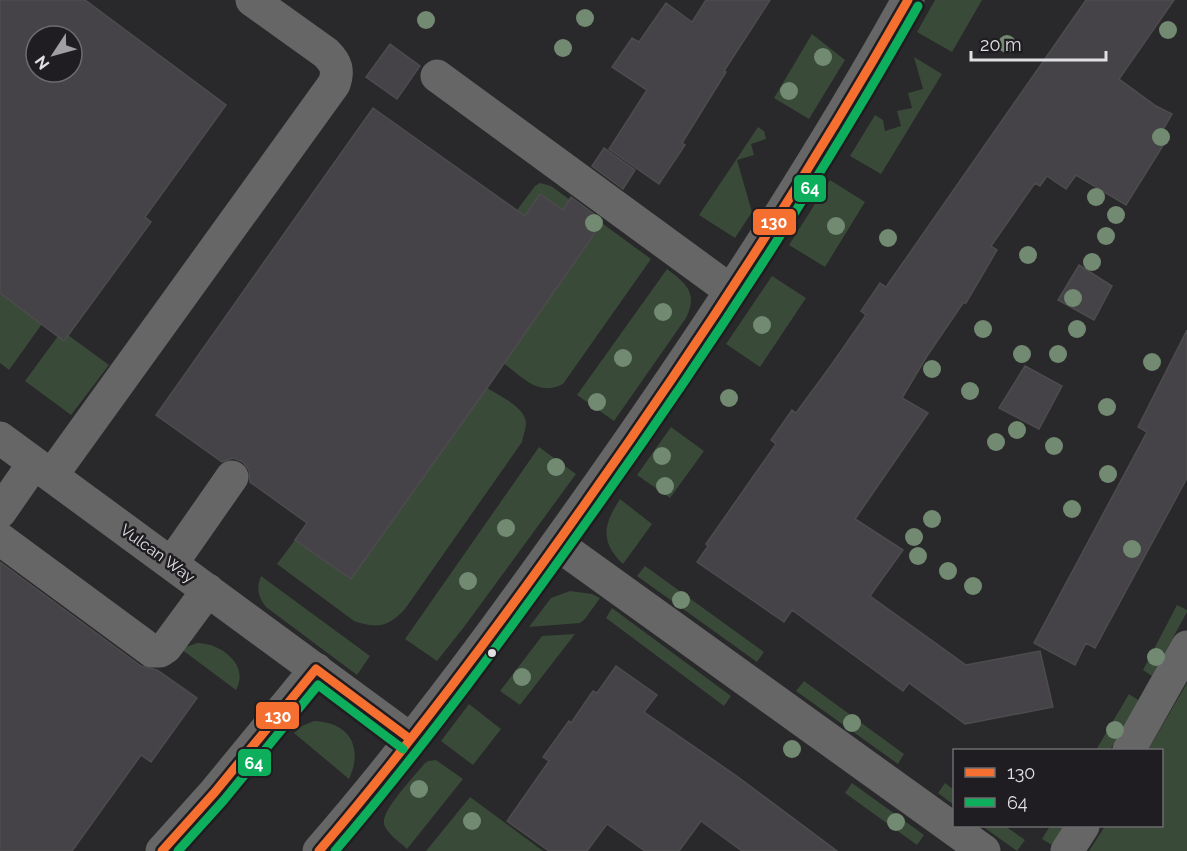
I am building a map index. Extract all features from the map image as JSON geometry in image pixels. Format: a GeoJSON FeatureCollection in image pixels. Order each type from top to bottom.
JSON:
{"type":"FeatureCollection","features":[{"type":"Feature","properties":{"kind":"street"},"geometry":{"type":"LineString","coordinates":[[0,512],[43,469],[334,84],[338,74],[335,63],[326,52],[252,0]]}},
{"type":"Feature","properties":{"kind":"street"},"geometry":{"type":"LineString","coordinates":[[319,851],[410,739],[557,544],[667,388],[818,154],[897,4]]}},
{"type":"Feature","properties":{"kind":"street"},"geometry":{"type":"LineString","coordinates":[[437,76],[731,291]]}},
{"type":"Feature","properties":{"kind":"street","name":"Vulcan Way"},"geometry":{"type":"LineString","coordinates":[[0,438],[410,739]]}},
{"type":"Feature","properties":{"kind":"street"},"geometry":{"type":"LineString","coordinates":[[172,563],[232,477]]}},
{"type":"Feature","properties":{"kind":"street"},"geometry":{"type":"LineString","coordinates":[[0,539],[152,651],[160,651],[165,647],[208,590]]}},
{"type":"Feature","properties":{"kind":"street"},"geometry":{"type":"LineString","coordinates":[[557,544],[984,851]]}},
{"type":"Feature","properties":{"kind":"street"},"geometry":{"type":"LineString","coordinates":[[1130,749],[1187,647]]}},
{"type":"Feature","properties":{"kind":"street"},"geometry":{"type":"LineString","coordinates":[[162,851],[215,792],[316,669]]}},
{"type":"Feature","properties":{"kind":"street"},"geometry":{"type":"LineString","coordinates":[[1067,851],[1082,827]]}},
{"type":"Feature","properties":{"kind":"green space"},"geometry":{"type":"Polygon","coordinates":[[[935,0],[982,0],[952,52],[917,32],[935,0]]]}},
{"type":"Feature","properties":{"kind":"green space"},"geometry":{"type":"Polygon","coordinates":[[[812,34],[845,60],[809,119],[774,98],[812,34]]]}},
{"type":"Feature","properties":{"kind":"green space"},"geometry":{"type":"Polygon","coordinates":[[[914,57],[942,74],[881,174],[850,156],[875,115],[883,120],[885,131],[901,126],[897,111],[912,108],[908,93],[923,89],[914,57]]]}},
{"type":"Feature","properties":{"kind":"green space"},"geometry":{"type":"Polygon","coordinates":[[[758,127],[764,131],[766,139],[751,144],[754,155],[737,160],[752,212],[735,238],[699,215],[758,127]]]}},
{"type":"Feature","properties":{"kind":"green space"},"geometry":{"type":"Polygon","coordinates":[[[830,180],[865,202],[825,267],[789,245],[830,180]]]}},
{"type":"Feature","properties":{"kind":"green space"},"geometry":{"type":"Polygon","coordinates":[[[540,183],[551,186],[651,259],[563,384],[546,388],[531,384],[503,363],[595,234],[540,194],[525,216],[517,210],[535,186],[540,183]]]}},
{"type":"Feature","properties":{"kind":"green space"},"geometry":{"type":"Polygon","coordinates":[[[667,269],[680,279],[691,295],[686,318],[614,421],[577,395],[667,269]]]}},
{"type":"Feature","properties":{"kind":"green space"},"geometry":{"type":"Polygon","coordinates":[[[772,276],[806,298],[760,367],[726,344],[772,276]]]}},
{"type":"Feature","properties":{"kind":"green space"},"geometry":{"type":"Polygon","coordinates":[[[0,293],[42,324],[9,370],[0,363],[0,293]]]}},
{"type":"Feature","properties":{"kind":"green space"},"geometry":{"type":"Polygon","coordinates":[[[68,335],[109,365],[71,415],[25,381],[58,336],[68,335]]]}},
{"type":"Feature","properties":{"kind":"green space"},"geometry":{"type":"Polygon","coordinates":[[[487,388],[517,407],[525,417],[526,428],[522,442],[399,615],[382,625],[354,621],[277,564],[295,540],[351,579],[487,388]]]}},
{"type":"Feature","properties":{"kind":"green space"},"geometry":{"type":"Polygon","coordinates":[[[671,427],[704,451],[670,498],[637,475],[671,427]]]}},
{"type":"Feature","properties":{"kind":"green space"},"geometry":{"type":"Polygon","coordinates":[[[539,447],[576,474],[437,661],[405,639],[539,447]]]}},
{"type":"Feature","properties":{"kind":"green space"},"geometry":{"type":"Polygon","coordinates":[[[620,499],[652,524],[623,564],[610,548],[606,533],[610,517],[620,499]]]}},
{"type":"Feature","properties":{"kind":"green space"},"geometry":{"type":"Polygon","coordinates":[[[645,566],[764,652],[757,662],[637,576],[645,566]]]}},
{"type":"Feature","properties":{"kind":"green space"},"geometry":{"type":"Polygon","coordinates":[[[261,576],[370,656],[357,675],[266,607],[259,592],[261,576]]]}},
{"type":"Feature","properties":{"kind":"green space"},"geometry":{"type":"Polygon","coordinates":[[[570,591],[592,594],[600,598],[585,619],[580,623],[529,627],[551,598],[570,591]]]}},
{"type":"Feature","properties":{"kind":"green space"},"geometry":{"type":"Polygon","coordinates":[[[1177,605],[1187,612],[1152,676],[1143,670],[1177,605]]]}},
{"type":"Feature","properties":{"kind":"green space"},"geometry":{"type":"Polygon","coordinates":[[[612,608],[731,696],[724,706],[606,618],[612,608]]]}},
{"type":"Feature","properties":{"kind":"green space"},"geometry":{"type":"Polygon","coordinates":[[[575,634],[520,705],[500,691],[542,636],[575,634]]]}},
{"type":"Feature","properties":{"kind":"green space"},"geometry":{"type":"Polygon","coordinates":[[[197,643],[215,647],[231,657],[239,672],[236,690],[181,649],[197,643]]]}},
{"type":"Feature","properties":{"kind":"green space"},"geometry":{"type":"Polygon","coordinates":[[[804,681],[904,754],[898,764],[796,691],[804,681]]]}},
{"type":"Feature","properties":{"kind":"green space"},"geometry":{"type":"Polygon","coordinates":[[[1187,683],[1187,851],[1089,851],[1104,827],[1163,827],[1163,749],[1149,749],[1187,683]]]}},
{"type":"Feature","properties":{"kind":"green space"},"geometry":{"type":"Polygon","coordinates":[[[1129,694],[1140,701],[1111,749],[1097,749],[1129,694]]]}},
{"type":"Feature","properties":{"kind":"green space"},"geometry":{"type":"Polygon","coordinates":[[[469,704],[501,729],[473,765],[441,741],[469,704]]]}},
{"type":"Feature","properties":{"kind":"green space"},"geometry":{"type":"Polygon","coordinates":[[[314,721],[336,726],[350,738],[355,757],[349,779],[294,733],[302,726],[314,721]]]}},
{"type":"Feature","properties":{"kind":"green space"},"geometry":{"type":"Polygon","coordinates":[[[436,760],[463,779],[407,849],[388,831],[384,818],[393,802],[424,764],[436,760]]]}},
{"type":"Feature","properties":{"kind":"green space"},"geometry":{"type":"Polygon","coordinates":[[[852,783],[924,835],[917,845],[845,793],[852,783]]]}},
{"type":"Feature","properties":{"kind":"green space"},"geometry":{"type":"Polygon","coordinates":[[[945,783],[953,789],[953,804],[938,793],[945,783]]]}},
{"type":"Feature","properties":{"kind":"green space"},"geometry":{"type":"Polygon","coordinates":[[[470,797],[543,851],[426,851],[470,797]]]}},
{"type":"Feature","properties":{"kind":"green space"},"geometry":{"type":"Polygon","coordinates":[[[983,827],[1006,827],[1025,840],[1017,851],[983,827]]]}},
{"type":"Feature","properties":{"kind":"green space"},"geometry":{"type":"Polygon","coordinates":[[[1049,827],[1063,827],[1052,845],[1042,839],[1049,827]]]}},
{"type":"Feature","properties":{"kind":"building"},"geometry":{"type":"Polygon","coordinates":[[[0,0],[85,0],[226,105],[145,217],[151,222],[64,341],[0,293],[0,0]]]}},
{"type":"Feature","properties":{"kind":"building"},"geometry":{"type":"Polygon","coordinates":[[[706,0],[770,0],[724,71],[726,72],[682,143],[685,145],[659,184],[609,149],[647,90],[612,67],[632,38],[639,42],[666,3],[692,22],[706,0]]]}},
{"type":"Feature","properties":{"kind":"building"},"geometry":{"type":"Polygon","coordinates":[[[1086,0],[1174,0],[1119,79],[1156,106],[1172,114],[1160,135],[1167,139],[1126,205],[1076,175],[1066,189],[1047,176],[1040,186],[1035,183],[991,246],[997,250],[966,303],[963,303],[927,356],[902,398],[928,413],[855,519],[903,550],[870,596],[966,665],[1040,651],[1053,707],[965,724],[909,683],[903,691],[792,610],[784,622],[697,562],[708,546],[706,544],[776,444],[771,440],[792,410],[796,413],[832,364],[866,315],[861,311],[880,283],[886,287],[1086,0]]]}},
{"type":"Feature","properties":{"kind":"building"},"geometry":{"type":"Polygon","coordinates":[[[390,44],[420,66],[397,99],[366,77],[390,44]]]}},
{"type":"Feature","properties":{"kind":"building"},"geometry":{"type":"Polygon","coordinates":[[[373,108],[525,216],[540,194],[563,210],[571,197],[602,220],[487,388],[351,579],[295,540],[307,523],[250,482],[249,470],[243,462],[233,458],[222,462],[156,415],[373,108]]]}},
{"type":"Feature","properties":{"kind":"building"},"geometry":{"type":"Polygon","coordinates":[[[604,148],[635,170],[623,189],[592,166],[604,148]]]}},
{"type":"Feature","properties":{"kind":"building"},"geometry":{"type":"Polygon","coordinates":[[[1079,265],[1112,286],[1094,320],[1058,300],[1079,265]]]}},
{"type":"Feature","properties":{"kind":"building"},"geometry":{"type":"Polygon","coordinates":[[[1187,330],[1187,478],[1095,648],[1086,643],[1075,665],[1034,643],[1147,432],[1138,427],[1187,330]]]}},
{"type":"Feature","properties":{"kind":"building"},"geometry":{"type":"Polygon","coordinates":[[[1025,366],[1062,386],[1039,429],[999,408],[1025,366]]]}},
{"type":"Feature","properties":{"kind":"building"},"geometry":{"type":"Polygon","coordinates":[[[0,562],[141,666],[157,670],[197,698],[151,762],[141,755],[72,851],[0,851],[0,562]]]}},
{"type":"Feature","properties":{"kind":"building"},"geometry":{"type":"Polygon","coordinates":[[[616,666],[657,695],[644,712],[738,777],[837,851],[742,851],[701,821],[679,851],[645,851],[607,824],[587,851],[549,851],[507,821],[549,761],[543,757],[593,691],[597,693],[616,666]]]}},
{"type":"Feature","properties":{"kind":"transit line","name":"130"},"geometry":{"type":"LineString","coordinates":[[319,851],[389,767],[456,680],[628,443],[712,319],[793,193],[908,0]]}},
{"type":"Feature","properties":{"kind":"transit line","name":"64"},"geometry":{"type":"LineString","coordinates":[[335,851],[469,684],[638,449],[722,325],[803,199],[918,6]]}},
{"type":"Feature","properties":{"kind":"transit line","name":"130"},"geometry":{"type":"LineString","coordinates":[[162,851],[215,792],[316,669],[410,739]]}},
{"type":"Feature","properties":{"kind":"transit line","name":"64"},"geometry":{"type":"LineString","coordinates":[[178,851],[224,800],[318,685],[403,749]]}}]}
